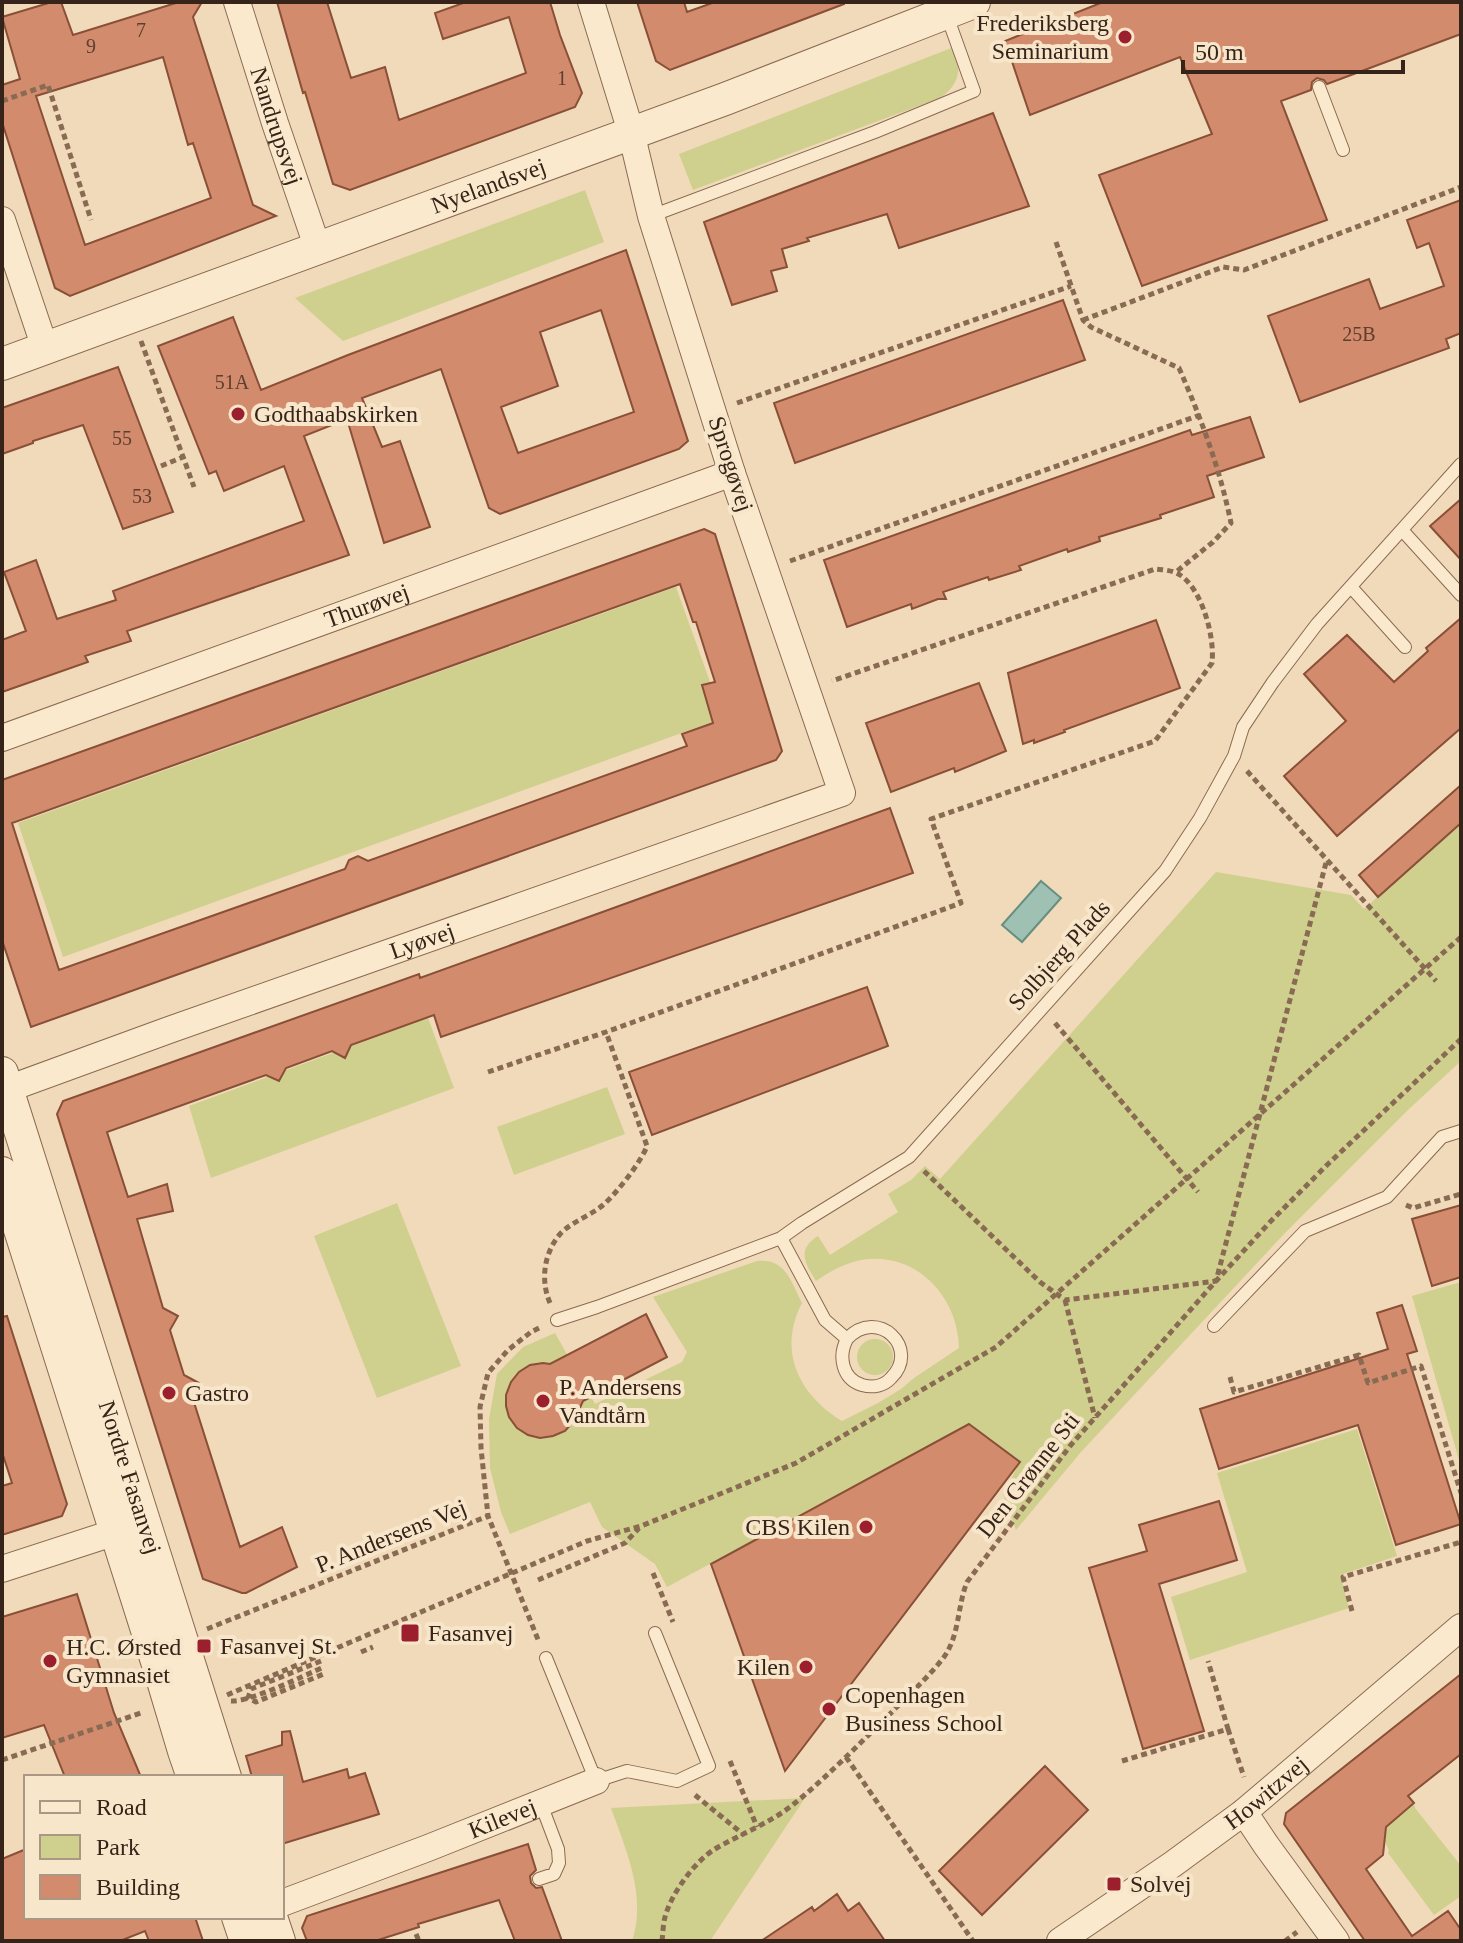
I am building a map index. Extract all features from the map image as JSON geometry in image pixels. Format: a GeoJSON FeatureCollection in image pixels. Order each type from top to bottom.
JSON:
{"type":"FeatureCollection","features":[{"type":"Feature","properties":{"kind":"street","name":"Nandrupsvej"},"geometry":{"type":"LineString","coordinates":[[237,2],[318,249]]}},
{"type":"Feature","properties":{"kind":"street","name":"Sprogøvej"},"geometry":{"type":"LineString","coordinates":[[591,2],[631,132],[651,216],[732,473],[842,793]]}},
{"type":"Feature","properties":{"kind":"street","name":"Nyelandsvej"},"geometry":{"type":"LineString","coordinates":[[2,364],[725,99],[954,6]]}},
{"type":"Feature","properties":{"kind":"street"},"geometry":{"type":"LineString","coordinates":[[2,220],[45,348]]}},
{"type":"Feature","properties":{"kind":"street","name":"Thurøvej"},"geometry":{"type":"LineString","coordinates":[[2,738],[732,473]]}},
{"type":"Feature","properties":{"kind":"street","name":"Lyøvej"},"geometry":{"type":"LineString","coordinates":[[4,1084],[169,1030],[842,793]]}},
{"type":"Feature","properties":{"kind":"street","name":"Nordre Fasanvej"},"geometry":{"type":"LineString","coordinates":[[4,1084],[11,1181],[130,1527],[180,1638],[224,1775]]}},
{"type":"Feature","properties":{"kind":"street"},"geometry":{"type":"LineString","coordinates":[[2,1569],[130,1527]]}},
{"type":"Feature","properties":{"kind":"street","name":"Nordre Fasanvej"},"geometry":{"type":"LineString","coordinates":[[130,1527],[170,1704],[192,1775]]}},
{"type":"Feature","properties":{"kind":"street","name":"Howitzvej"},"geometry":{"type":"LineString","coordinates":[[1060,1941],[1250,1807],[1461,1627]]}},
{"type":"Feature","properties":{"kind":"street","name":"Kilevej"},"geometry":{"type":"LineString","coordinates":[[284,1902],[596,1781]]}},
{"type":"Feature","properties":{"kind":"street"},"geometry":{"type":"LineString","coordinates":[[1250,1807],[1266,1845],[1336,1941]]}},
{"type":"Feature","properties":{"kind":"street"},"geometry":{"type":"LineString","coordinates":[[239,1919],[246,1941]]}},
{"type":"Feature","properties":{"kind":"street"},"geometry":{"type":"LineString","coordinates":[[272,1919],[279,1941]]}},
{"type":"Feature","properties":{"kind":"lane"},"geometry":{"type":"LineString","coordinates":[[651,216],[875,132],[974,91],[954,6]]}},
{"type":"Feature","properties":{"kind":"lane"},"geometry":{"type":"LineString","coordinates":[[1319,87],[1343,150]]}},
{"type":"Feature","properties":{"kind":"lane","name":"Solbjerg Plads"},"geometry":{"type":"LineString","coordinates":[[557,1320],[781,1238],[909,1157],[1165,871],[1200,818],[1234,756],[1243,727],[1273,682],[1317,624],[1461,464]]}},
{"type":"Feature","properties":{"kind":"lane"},"geometry":{"type":"LineString","coordinates":[[1402,530],[1461,595]]}},
{"type":"Feature","properties":{"kind":"lane"},"geometry":{"type":"LineString","coordinates":[[1351,587],[1405,647]]}},
{"type":"Feature","properties":{"kind":"lane"},"geometry":{"type":"LineString","coordinates":[[1214,1326],[1305,1231],[1387,1197],[1442,1137],[1461,1131]]}},
{"type":"Feature","properties":{"kind":"lane"},"geometry":{"type":"LineString","coordinates":[[781,1238],[825,1320],[847,1339]]}},
{"type":"Feature","properties":{"kind":"lane"},"geometry":{"type":"LineString","coordinates":[[862,1328],[885,1329],[899,1345],[901,1360],[897,1371],[881,1385],[855,1382],[841,1359],[847,1339],[862,1328]]}},
{"type":"Feature","properties":{"kind":"lane"},"geometry":{"type":"LineString","coordinates":[[546,1658],[596,1781],[627,1771],[677,1781],[709,1766],[655,1633]]}},
{"type":"Feature","properties":{"kind":"lane"},"geometry":{"type":"LineString","coordinates":[[539,1879],[554,1874],[559,1863],[558,1849],[541,1804]]}},
{"type":"Feature","properties":{"kind":"path"},"geometry":{"type":"LineString","coordinates":[[2,101],[48,85],[91,220]]}},
{"type":"Feature","properties":{"kind":"path"},"geometry":{"type":"LineString","coordinates":[[1083,320],[1223,267],[1244,270],[1461,187]]}},
{"type":"Feature","properties":{"kind":"path"},"geometry":{"type":"LineString","coordinates":[[1056,242],[1083,320],[1091,327],[1179,368],[1200,415],[1231,523],[1176,572]]}},
{"type":"Feature","properties":{"kind":"path"},"geometry":{"type":"LineString","coordinates":[[714,411],[1071,286]]}},
{"type":"Feature","properties":{"kind":"path"},"geometry":{"type":"LineString","coordinates":[[132,316],[194,487]]}},
{"type":"Feature","properties":{"kind":"path"},"geometry":{"type":"LineString","coordinates":[[767,569],[1200,415]]}},
{"type":"Feature","properties":{"kind":"path"},"geometry":{"type":"LineString","coordinates":[[161,466],[183,457]]}},
{"type":"Feature","properties":{"kind":"path"},"geometry":{"type":"LineString","coordinates":[[488,1072],[961,903],[931,819],[1155,741],[1212,663],[1213,650],[1201,604],[1189,581],[1176,572],[1155,569],[807,689]]}},
{"type":"Feature","properties":{"kind":"path"},"geometry":{"type":"LineString","coordinates":[[1234,756],[1436,981]]}},
{"type":"Feature","properties":{"kind":"path"},"geometry":{"type":"LineString","coordinates":[[1065,1300],[1216,1281],[1327,859]]}},
{"type":"Feature","properties":{"kind":"path"},"geometry":{"type":"LineString","coordinates":[[1042,1007],[1198,1192]]}},
{"type":"Feature","properties":{"kind":"path"},"geometry":{"type":"LineString","coordinates":[[557,1320],[545,1292],[544,1268],[551,1251],[560,1234],[603,1205],[642,1160],[647,1146],[606,1032]]}},
{"type":"Feature","properties":{"kind":"path","name":"Den Grønne Sti"},"geometry":{"type":"LineString","coordinates":[[662,1941],[665,1918],[673,1897],[699,1862],[714,1849],[780,1815],[846,1757],[942,1660],[953,1644],[967,1582],[1070,1446],[1270,1222],[1461,1039]]}},
{"type":"Feature","properties":{"kind":"path"},"geometry":{"type":"LineString","coordinates":[[909,1157],[1040,1282],[1065,1300],[1095,1418]]}},
{"type":"Feature","properties":{"kind":"path"},"geometry":{"type":"LineString","coordinates":[[1387,1197],[1413,1208],[1461,1194]]}},
{"type":"Feature","properties":{"kind":"path","name":"P. Andersens Vej"},"geometry":{"type":"LineString","coordinates":[[180,1638],[488,1516],[480,1407],[488,1373],[508,1350],[531,1332],[557,1320]]}},
{"type":"Feature","properties":{"kind":"path"},"geometry":{"type":"LineString","coordinates":[[1230,1377],[1234,1392],[1359,1355],[1368,1383],[1421,1366],[1461,1493]]}},
{"type":"Feature","properties":{"kind":"path"},"geometry":{"type":"LineString","coordinates":[[488,1516],[546,1658]]}},
{"type":"Feature","properties":{"kind":"path"},"geometry":{"type":"LineString","coordinates":[[538,1580],[625,1543],[641,1526]]}},
{"type":"Feature","properties":{"kind":"path"},"geometry":{"type":"LineString","coordinates":[[1352,1611],[1343,1577],[1461,1542]]}},
{"type":"Feature","properties":{"kind":"path"},"geometry":{"type":"LineString","coordinates":[[361,1652],[373,1647]]}},
{"type":"Feature","properties":{"kind":"path"},"geometry":{"type":"LineString","coordinates":[[1208,1661],[1250,1807]]}},
{"type":"Feature","properties":{"kind":"path"},"geometry":{"type":"LineString","coordinates":[[324,1667],[256,1702],[248,1698],[251,1689],[324,1667]]}},
{"type":"Feature","properties":{"kind":"path"},"geometry":{"type":"LineString","coordinates":[[253,1696],[324,1667]]}},
{"type":"Feature","properties":{"kind":"path"},"geometry":{"type":"LineString","coordinates":[[2,1760],[170,1704]]}},
{"type":"Feature","properties":{"kind":"path"},"geometry":{"type":"LineString","coordinates":[[1122,1761],[1228,1729]]}},
{"type":"Feature","properties":{"kind":"path"},"geometry":{"type":"LineString","coordinates":[[846,1757],[973,1941]]}},
{"type":"Feature","properties":{"kind":"path"},"geometry":{"type":"LineString","coordinates":[[677,1781],[744,1835]]}},
{"type":"Feature","properties":{"kind":"path"},"geometry":{"type":"LineString","coordinates":[[416,1934],[419,1941]]}},
{"type":"Feature","properties":{"kind":"green space"},"geometry":{"type":"Polygon","coordinates":[[[954,47],[958,75],[952,87],[940,98],[693,190],[679,154],[954,47]]]}},
{"type":"Feature","properties":{"kind":"green space"},"geometry":{"type":"Polygon","coordinates":[[[585,190],[604,242],[343,341],[295,298],[585,190]]]}},
{"type":"Feature","properties":{"kind":"green space"},"geometry":{"type":"Polygon","coordinates":[[[676,587],[723,718],[63,957],[18,823],[676,587]]]}},
{"type":"Feature","properties":{"kind":"green space"},"geometry":{"type":"Polygon","coordinates":[[[1459,824],[1461,1061],[1285,1233],[1081,1452],[1016,1530],[1003,1494],[1020,1462],[969,1424],[667,1587],[655,1564],[602,1527],[590,1502],[510,1534],[490,1468],[489,1419],[497,1374],[523,1347],[555,1333],[595,1404],[682,1362],[687,1352],[653,1297],[757,1261],[767,1261],[775,1263],[786,1273],[802,1303],[795,1321],[792,1355],[796,1370],[814,1398],[842,1421],[878,1403],[959,1348],[951,1311],[942,1295],[916,1270],[881,1259],[849,1263],[816,1281],[805,1257],[811,1241],[818,1236],[830,1255],[898,1212],[888,1194],[911,1180],[925,1166],[940,1179],[1216,872],[1351,895],[1364,909],[1459,824]]]}},
{"type":"Feature","properties":{"kind":"green space"},"geometry":{"type":"Polygon","coordinates":[[[428,1018],[454,1088],[211,1178],[189,1106],[428,1018]]]}},
{"type":"Feature","properties":{"kind":"green space"},"geometry":{"type":"Polygon","coordinates":[[[607,1087],[625,1134],[514,1175],[497,1127],[607,1087]]]}},
{"type":"Feature","properties":{"kind":"green space"},"geometry":{"type":"Polygon","coordinates":[[[397,1203],[461,1366],[377,1398],[314,1236],[397,1203]]]}},
{"type":"Feature","properties":{"kind":"green space"},"geometry":{"type":"Polygon","coordinates":[[[1461,1282],[1461,1467],[1412,1296],[1461,1282]]]}},
{"type":"Feature","properties":{"kind":"green space"},"geometry":{"type":"Polygon","coordinates":[[[875,1339],[888,1344],[893,1357],[888,1370],[875,1375],[862,1370],[857,1357],[862,1344],[875,1339]]]}},
{"type":"Feature","properties":{"kind":"green space"},"geometry":{"type":"Polygon","coordinates":[[[1357,1429],[1397,1556],[1340,1575],[1349,1608],[1190,1660],[1171,1597],[1247,1572],[1217,1473],[1357,1429]]]}},
{"type":"Feature","properties":{"kind":"green space"},"geometry":{"type":"Polygon","coordinates":[[[805,1798],[710,1941],[632,1941],[636,1924],[636,1890],[611,1808],[805,1798]]]}},
{"type":"Feature","properties":{"kind":"green space"},"geometry":{"type":"Polygon","coordinates":[[[1414,1803],[1461,1866],[1461,1896],[1434,1915],[1388,1853],[1385,1842],[1386,1827],[1414,1803]]]}},
{"type":"Feature","properties":{"kind":"shaded area"},"geometry":{"type":"Polygon","coordinates":[[[1041,881],[1061,898],[1022,942],[1002,925],[1041,881]]]}},
{"type":"Feature","properties":{"kind":"building"},"geometry":{"type":"Polygon","coordinates":[[[61,2],[73,35],[179,2],[202,2],[193,17],[253,205],[276,216],[70,296],[55,288],[2,122],[2,85],[20,79],[2,17],[61,2]],[[163,57],[36,96],[85,245],[211,198],[193,143],[188,145],[163,57]]]}},
{"type":"Feature","properties":{"kind":"building"},"geometry":{"type":"Polygon","coordinates":[[[277,2],[327,2],[351,78],[385,67],[399,120],[526,73],[509,17],[443,39],[435,13],[466,2],[550,2],[582,93],[575,107],[350,190],[333,184],[277,2]]]}},
{"type":"Feature","properties":{"kind":"building"},"geometry":{"type":"Polygon","coordinates":[[[637,2],[684,2],[687,12],[715,2],[844,4],[670,70],[656,61],[637,2]]]}},
{"type":"Feature","properties":{"kind":"building"},"geometry":{"type":"Polygon","coordinates":[[[1103,2],[1461,2],[1461,34],[1327,84],[1317,78],[1312,82],[1311,90],[1281,101],[1327,220],[1142,286],[1099,175],[1212,134],[1180,57],[1030,115],[1005,41],[1103,2]]]}},
{"type":"Feature","properties":{"kind":"building"},"geometry":{"type":"Polygon","coordinates":[[[993,113],[1029,206],[899,248],[887,214],[807,238],[809,241],[782,249],[787,267],[771,271],[777,291],[732,305],[704,222],[993,113]]]}},
{"type":"Feature","properties":{"kind":"building"},"geometry":{"type":"Polygon","coordinates":[[[1461,200],[1461,333],[1446,339],[1449,348],[1300,402],[1268,316],[1369,279],[1380,309],[1444,286],[1429,243],[1417,248],[1407,220],[1461,200]]]}},
{"type":"Feature","properties":{"kind":"building"},"geometry":{"type":"Polygon","coordinates":[[[626,250],[688,441],[679,449],[500,514],[489,508],[441,369],[362,398],[382,447],[400,441],[430,527],[384,543],[347,419],[304,436],[349,555],[127,631],[131,641],[85,656],[88,662],[2,692],[2,640],[26,631],[4,572],[36,560],[57,619],[116,600],[113,591],[304,521],[284,466],[224,491],[216,471],[209,474],[158,346],[233,317],[261,390],[626,250]],[[601,310],[540,332],[558,386],[501,407],[518,453],[634,412],[601,310]]]}},
{"type":"Feature","properties":{"kind":"building"},"geometry":{"type":"Polygon","coordinates":[[[1063,300],[1085,360],[795,463],[774,403],[1063,300]]]}},
{"type":"Feature","properties":{"kind":"building"},"geometry":{"type":"Polygon","coordinates":[[[118,367],[173,512],[123,529],[83,425],[2,454],[2,408],[118,367]]]}},
{"type":"Feature","properties":{"kind":"building"},"geometry":{"type":"Polygon","coordinates":[[[1250,417],[1264,457],[1207,476],[1214,497],[1160,515],[1161,518],[1099,537],[1100,541],[1019,566],[1021,570],[943,592],[946,599],[912,609],[911,604],[847,627],[824,560],[1190,430],[1192,435],[1250,417]]]}},
{"type":"Feature","properties":{"kind":"building"},"geometry":{"type":"Polygon","coordinates":[[[1461,499],[1461,560],[1430,526],[1461,499]]]}},
{"type":"Feature","properties":{"kind":"building"},"geometry":{"type":"Polygon","coordinates":[[[704,529],[715,534],[782,751],[776,760],[31,1027],[2,940],[2,780],[704,529]],[[680,584],[12,823],[59,970],[345,869],[349,860],[358,856],[368,861],[687,746],[682,734],[713,723],[702,685],[715,682],[696,622],[693,622],[680,584]]]}},
{"type":"Feature","properties":{"kind":"building"},"geometry":{"type":"Polygon","coordinates":[[[1461,618],[1461,728],[1337,836],[1284,776],[1346,721],[1304,674],[1347,635],[1394,682],[1428,651],[1426,648],[1461,618]]]}},
{"type":"Feature","properties":{"kind":"building"},"geometry":{"type":"Polygon","coordinates":[[[1156,620],[1180,688],[1065,732],[1023,744],[1008,673],[1156,620]]]}},
{"type":"Feature","properties":{"kind":"building"},"geometry":{"type":"Polygon","coordinates":[[[979,683],[1006,751],[955,772],[954,768],[891,792],[866,723],[979,683]]]}},
{"type":"Feature","properties":{"kind":"building"},"geometry":{"type":"Polygon","coordinates":[[[1461,785],[1461,823],[1378,897],[1359,875],[1461,785]]]}},
{"type":"Feature","properties":{"kind":"building"},"geometry":{"type":"Polygon","coordinates":[[[890,808],[913,873],[441,1037],[434,1015],[351,1045],[345,1058],[332,1051],[286,1068],[279,1081],[266,1075],[107,1132],[128,1197],[167,1184],[173,1211],[137,1219],[163,1308],[178,1316],[170,1330],[184,1375],[199,1383],[192,1396],[240,1547],[282,1527],[297,1567],[246,1593],[203,1579],[57,1114],[63,1101],[419,974],[420,978],[890,808]]]}},
{"type":"Feature","properties":{"kind":"building"},"geometry":{"type":"Polygon","coordinates":[[[867,987],[888,1046],[652,1135],[629,1072],[867,987]]]}},
{"type":"Feature","properties":{"kind":"building"},"geometry":{"type":"Polygon","coordinates":[[[1461,1205],[1461,1277],[1432,1286],[1412,1219],[1461,1205]]]}},
{"type":"Feature","properties":{"kind":"building"},"geometry":{"type":"Polygon","coordinates":[[[1402,1305],[1417,1351],[1407,1354],[1461,1524],[1396,1545],[1358,1425],[1219,1469],[1200,1409],[1388,1349],[1377,1313],[1402,1305]]]}},
{"type":"Feature","properties":{"kind":"building"},"geometry":{"type":"Polygon","coordinates":[[[646,1314],[667,1357],[583,1401],[574,1421],[565,1431],[540,1438],[517,1428],[509,1417],[506,1395],[519,1372],[530,1365],[550,1364],[646,1314]]]}},
{"type":"Feature","properties":{"kind":"building"},"geometry":{"type":"Polygon","coordinates":[[[7,1316],[67,1504],[62,1516],[2,1535],[2,1486],[12,1483],[2,1452],[2,1317],[7,1316]]]}},
{"type":"Feature","properties":{"kind":"building","name":"Kilen"},"geometry":{"type":"Polygon","coordinates":[[[969,1424],[1020,1462],[785,1771],[711,1564],[969,1424]]]}},
{"type":"Feature","properties":{"kind":"building"},"geometry":{"type":"Polygon","coordinates":[[[1219,1501],[1237,1560],[1159,1584],[1204,1731],[1143,1749],[1089,1568],[1147,1551],[1139,1525],[1219,1501]]]}},
{"type":"Feature","properties":{"kind":"building","name":"H.C. Ørsted Gymnasiet"},"geometry":{"type":"Polygon","coordinates":[[[77,1594],[114,1713],[140,1775],[64,1775],[44,1725],[2,1738],[2,1617],[77,1594]]]}},
{"type":"Feature","properties":{"kind":"building"},"geometry":{"type":"Polygon","coordinates":[[[1461,1674],[1461,1754],[1408,1796],[1414,1803],[1386,1827],[1383,1855],[1366,1869],[1412,1936],[1448,1911],[1461,1930],[1461,1941],[1365,1941],[1284,1824],[1286,1813],[1461,1674]]]}},
{"type":"Feature","properties":{"kind":"building"},"geometry":{"type":"Polygon","coordinates":[[[290,1731],[303,1782],[347,1769],[349,1778],[365,1773],[379,1814],[284,1843],[284,1775],[251,1775],[246,1756],[282,1745],[282,1732],[290,1731]]]}},
{"type":"Feature","properties":{"kind":"building"},"geometry":{"type":"Polygon","coordinates":[[[1045,1766],[1088,1810],[982,1915],[939,1871],[1045,1766]]]}},
{"type":"Feature","properties":{"kind":"building"},"geometry":{"type":"Polygon","coordinates":[[[528,1844],[536,1870],[530,1876],[531,1883],[536,1888],[542,1887],[562,1941],[515,1941],[499,1900],[418,1924],[419,1927],[375,1941],[307,1941],[302,1928],[307,1916],[528,1844]]]}},
{"type":"Feature","properties":{"kind":"building"},"geometry":{"type":"Polygon","coordinates":[[[24,1850],[24,1919],[196,1919],[203,1941],[149,1941],[145,1931],[120,1941],[2,1941],[2,1859],[24,1850]]]}},
{"type":"Feature","properties":{"kind":"building"},"geometry":{"type":"Polygon","coordinates":[[[837,1894],[848,1911],[859,1903],[885,1941],[761,1941],[812,1907],[814,1911],[837,1894]]]}},
{"type":"Feature","properties":{"kind":"place","name":"Frederiksberg Seminarium"},"geometry":{"type":"Point","coordinates":[1125,37]}},
{"type":"Feature","properties":{"kind":"place","name":"Godthaabskirken"},"geometry":{"type":"Point","coordinates":[238,414]}},
{"type":"Feature","properties":{"kind":"place","name":"Gastro"},"geometry":{"type":"Point","coordinates":[169,1393]}},
{"type":"Feature","properties":{"kind":"place","name":"P. Andersens Vandtårn"},"geometry":{"type":"Point","coordinates":[543,1401]}},
{"type":"Feature","properties":{"kind":"place","name":"CBS Kilen"},"geometry":{"type":"Point","coordinates":[866,1527]}},
{"type":"Feature","properties":{"kind":"place","name":"Fasanvej"},"geometry":{"type":"Point","coordinates":[410,1633]}},
{"type":"Feature","properties":{"kind":"place","name":"Fasanvej St."},"geometry":{"type":"Point","coordinates":[204,1646]}},
{"type":"Feature","properties":{"kind":"place","name":"H.C. Ørsted Gymnasiet"},"geometry":{"type":"Point","coordinates":[50,1661]}},
{"type":"Feature","properties":{"kind":"place","name":"Kilen"},"geometry":{"type":"Point","coordinates":[806,1667]}},
{"type":"Feature","properties":{"kind":"place","name":"Copenhagen Business School"},"geometry":{"type":"Point","coordinates":[829,1709]}},
{"type":"Feature","properties":{"kind":"place","name":"Solvej"},"geometry":{"type":"Point","coordinates":[1114,1884]}}]}
